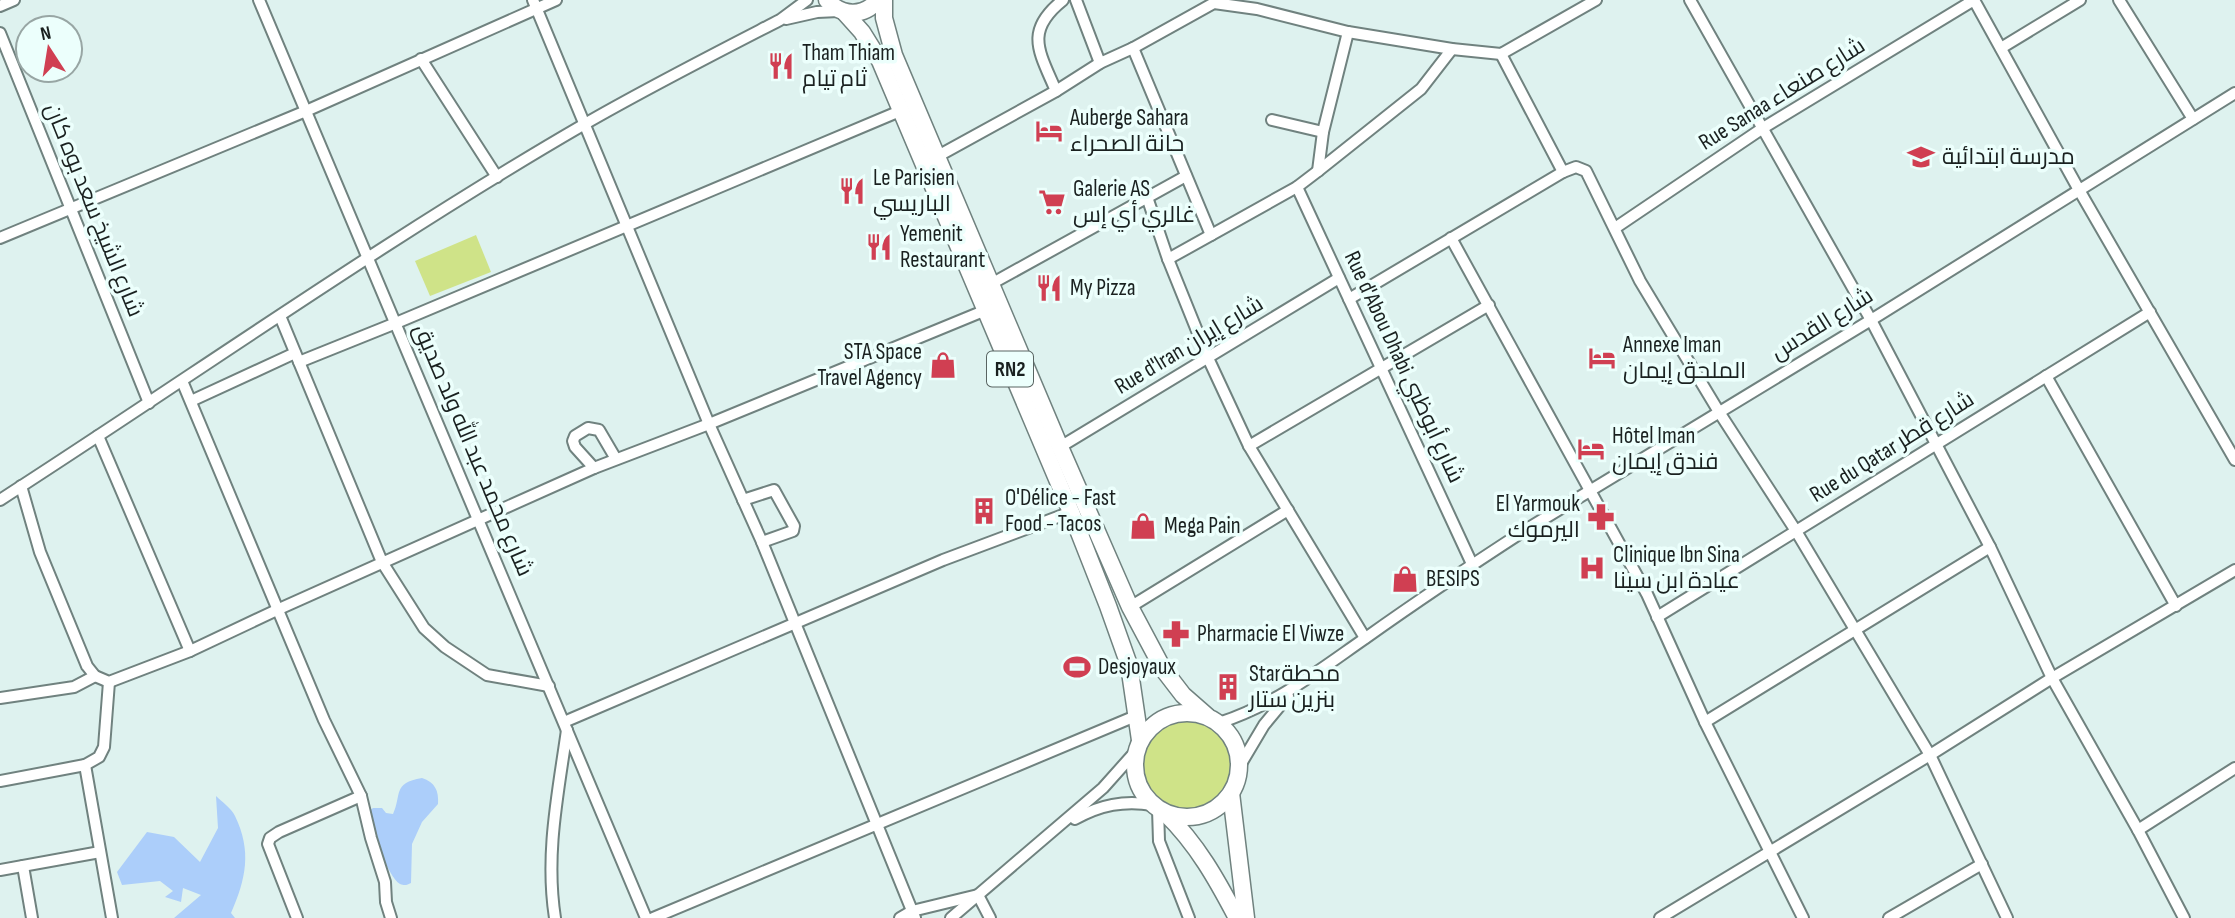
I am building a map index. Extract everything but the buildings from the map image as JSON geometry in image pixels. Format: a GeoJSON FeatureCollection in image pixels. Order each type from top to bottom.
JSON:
{"type":"FeatureCollection","features":[{"type":"Feature","properties":{"kind":"highway"},"geometry":{"type":"LineString","coordinates":[[837,8],[861,12],[869,9],[878,0]]}},
{"type":"Feature","properties":{"kind":"highway","name":"RN2"},"geometry":{"type":"LineString","coordinates":[[884,0],[884,18],[894,55],[1130,607],[1163,669],[1184,695],[1213,720]]}},
{"type":"Feature","properties":{"kind":"highway","name":"RN2"},"geometry":{"type":"LineString","coordinates":[[837,8],[862,32],[875,53],[1071,512],[1129,665],[1138,715],[1138,745]]}},
{"type":"Feature","properties":{"kind":"highway"},"geometry":{"type":"LineString","coordinates":[[1237,918],[1201,854],[1186,834],[1142,793],[1135,775],[1138,745],[1156,723],[1169,715],[1192,712],[1213,720],[1226,730],[1237,747],[1239,767],[1231,793],[1246,918]]}},
{"type":"Feature","properties":{"kind":"highway"},"geometry":{"type":"LineString","coordinates":[[1159,808],[1189,817],[1201,815],[1213,810],[1231,793]]}},
{"type":"Feature","properties":{"kind":"street"},"geometry":{"type":"LineString","coordinates":[[0,6],[14,0]]}},
{"type":"Feature","properties":{"kind":"street","name":"شارع محمد عبد الله ولد صديق"},"geometry":{"type":"LineString","coordinates":[[259,0],[646,918]]}},
{"type":"Feature","properties":{"kind":"street"},"geometry":{"type":"LineString","coordinates":[[0,238],[306,111],[421,60],[535,4],[556,0]]}},
{"type":"Feature","properties":{"kind":"street"},"geometry":{"type":"LineString","coordinates":[[0,500],[497,177],[585,124],[780,20],[807,0]]}},
{"type":"Feature","properties":{"kind":"street"},"geometry":{"type":"LineString","coordinates":[[1056,91],[1041,56],[1038,29],[1046,16],[1063,0]]}},
{"type":"Feature","properties":{"kind":"street"},"geometry":{"type":"LineString","coordinates":[[1076,0],[1100,63]]}},
{"type":"Feature","properties":{"kind":"street"},"geometry":{"type":"LineString","coordinates":[[937,156],[1214,2],[1259,5],[1348,32],[1501,54],[1596,0]]}},
{"type":"Feature","properties":{"kind":"street"},"geometry":{"type":"LineString","coordinates":[[1690,0],[1871,320],[1990,547],[2052,678],[2185,918]]}},
{"type":"Feature","properties":{"kind":"street"},"geometry":{"type":"LineString","coordinates":[[1974,0],[2079,190],[2235,460]]}},
{"type":"Feature","properties":{"kind":"street","name":"Rue Sanaa شارع صنعاء"},"geometry":{"type":"LineString","coordinates":[[1615,228],[1763,128],[1974,0]]}},
{"type":"Feature","properties":{"kind":"street"},"geometry":{"type":"LineString","coordinates":[[2001,48],[2080,0]]}},
{"type":"Feature","properties":{"kind":"street"},"geometry":{"type":"LineString","coordinates":[[2119,0],[2193,119]]}},
{"type":"Feature","properties":{"kind":"street"},"geometry":{"type":"LineString","coordinates":[[535,4],[709,424],[762,542],[792,622],[914,915]]}},
{"type":"Feature","properties":{"kind":"street"},"geometry":{"type":"LineString","coordinates":[[780,20],[837,8]]}},
{"type":"Feature","properties":{"kind":"street"},"geometry":{"type":"LineString","coordinates":[[1318,171],[1323,132],[1348,32]]}},
{"type":"Feature","properties":{"kind":"street","name":"شارع الشيخ سعد بوه كان"},"geometry":{"type":"LineString","coordinates":[[0,33],[149,403]]}},
{"type":"Feature","properties":{"kind":"street"},"geometry":{"type":"LineString","coordinates":[[1133,48],[1211,235]]}},
{"type":"Feature","properties":{"kind":"street"},"geometry":{"type":"LineString","coordinates":[[1168,259],[1297,187],[1421,89],[1452,49]]}},
{"type":"Feature","properties":{"kind":"street"},"geometry":{"type":"LineString","coordinates":[[1501,54],[1563,172]]}},
{"type":"Feature","properties":{"kind":"street"},"geometry":{"type":"LineString","coordinates":[[421,60],[497,177]]}},
{"type":"Feature","properties":{"kind":"street","name":"شارع القدس"},"geometry":{"type":"LineString","coordinates":[[1294,689],[1472,564],[2235,93]]}},
{"type":"Feature","properties":{"kind":"street"},"geometry":{"type":"LineString","coordinates":[[191,401],[297,357],[396,323],[900,110]]}},
{"type":"Feature","properties":{"kind":"street"},"geometry":{"type":"LineString","coordinates":[[1272,120],[1323,132]]}},
{"type":"Feature","properties":{"kind":"street"},"geometry":{"type":"LineString","coordinates":[[1349,299],[1563,172],[1576,167],[1586,171],[1640,281],[1719,412],[1796,531],[1930,755],[2007,918]]}},
{"type":"Feature","properties":{"kind":"street"},"geometry":{"type":"LineString","coordinates":[[991,284],[1186,176]]}},
{"type":"Feature","properties":{"kind":"street","name":"Rue d'Abou Dhabi شارع أبوظبي"},"geometry":{"type":"LineString","coordinates":[[1297,187],[1472,564]]}},
{"type":"Feature","properties":{"kind":"street"},"geometry":{"type":"LineString","coordinates":[[1147,197],[1168,259],[1208,358],[1249,446],[1365,638]]}},
{"type":"Feature","properties":{"kind":"street"},"geometry":{"type":"LineString","coordinates":[[1451,238],[1647,593],[1705,722],[1803,918]]}},
{"type":"Feature","properties":{"kind":"street","name":"Rue d'Iran شارع إيران"},"geometry":{"type":"LineString","coordinates":[[1060,447],[1339,278]]}},
{"type":"Feature","properties":{"kind":"street"},"geometry":{"type":"LineString","coordinates":[[1249,446],[1489,305]]}},
{"type":"Feature","properties":{"kind":"street"},"geometry":{"type":"LineString","coordinates":[[21,486],[40,552],[87,666],[95,676],[109,682],[190,651],[616,458],[709,424],[986,310]]}},
{"type":"Feature","properties":{"kind":"street","name":"Rue du Qatar شارع قطر"},"geometry":{"type":"LineString","coordinates":[[1657,617],[2150,312]]}},
{"type":"Feature","properties":{"kind":"street"},"geometry":{"type":"LineString","coordinates":[[280,316],[382,562],[424,628],[445,647],[487,675],[549,686]]}},
{"type":"Feature","properties":{"kind":"street"},"geometry":{"type":"LineString","coordinates":[[2046,376],[2176,606]]}},
{"type":"Feature","properties":{"kind":"street"},"geometry":{"type":"LineString","coordinates":[[182,381],[324,720],[361,796],[370,838],[385,882],[386,902],[391,918]]}},
{"type":"Feature","properties":{"kind":"street"},"geometry":{"type":"LineString","coordinates":[[594,468],[575,447],[573,441],[575,436],[588,428],[599,430],[616,458]]}},
{"type":"Feature","properties":{"kind":"street"},"geometry":{"type":"LineString","coordinates":[[98,436],[190,651]]}},
{"type":"Feature","properties":{"kind":"street"},"geometry":{"type":"LineString","coordinates":[[743,500],[774,490],[794,526],[793,531],[762,542]]}},
{"type":"Feature","properties":{"kind":"street"},"geometry":{"type":"LineString","coordinates":[[1130,607],[1288,510]]}},
{"type":"Feature","properties":{"kind":"street"},"geometry":{"type":"LineString","coordinates":[[555,918],[550,886],[550,859],[566,726],[792,622],[943,560],[1071,512]]}},
{"type":"Feature","properties":{"kind":"street"},"geometry":{"type":"LineString","coordinates":[[1705,722],[1990,547]]}},
{"type":"Feature","properties":{"kind":"street"},"geometry":{"type":"LineString","coordinates":[[1660,918],[2052,678],[2235,570]]}},
{"type":"Feature","properties":{"kind":"street"},"geometry":{"type":"LineString","coordinates":[[0,698],[74,687],[95,676]]}},
{"type":"Feature","properties":{"kind":"street"},"geometry":{"type":"LineString","coordinates":[[0,782],[85,765],[99,757],[104,747],[109,682]]}},
{"type":"Feature","properties":{"kind":"street"},"geometry":{"type":"LineString","coordinates":[[1213,720],[1258,709],[1294,689]]}},
{"type":"Feature","properties":{"kind":"street"},"geometry":{"type":"LineString","coordinates":[[1239,767],[1264,725],[1294,689]]}},
{"type":"Feature","properties":{"kind":"street"},"geometry":{"type":"LineString","coordinates":[[653,918],[1138,715]]}},
{"type":"Feature","properties":{"kind":"street"},"geometry":{"type":"LineString","coordinates":[[951,918],[1103,789],[1138,745]]}},
{"type":"Feature","properties":{"kind":"street"},"geometry":{"type":"LineString","coordinates":[[85,765],[112,918]]}},
{"type":"Feature","properties":{"kind":"street"},"geometry":{"type":"LineString","coordinates":[[2138,830],[2235,768]]}},
{"type":"Feature","properties":{"kind":"street"},"geometry":{"type":"LineString","coordinates":[[297,918],[272,856],[268,844],[270,838],[361,796]]}},
{"type":"Feature","properties":{"kind":"street"},"geometry":{"type":"LineString","coordinates":[[1054,831],[1090,811],[1114,803],[1136,802],[1159,808],[1159,841],[1189,918]]}},
{"type":"Feature","properties":{"kind":"street"},"geometry":{"type":"LineString","coordinates":[[0,870],[100,852]]}},
{"type":"Feature","properties":{"kind":"street"},"geometry":{"type":"LineString","coordinates":[[1889,918],[1982,864]]}},
{"type":"Feature","properties":{"kind":"street"},"geometry":{"type":"LineString","coordinates":[[23,866],[33,918]]}},
{"type":"Feature","properties":{"kind":"street"},"geometry":{"type":"LineString","coordinates":[[900,918],[978,895]]}},
{"type":"Feature","properties":{"kind":"street"},"geometry":{"type":"LineString","coordinates":[[978,895],[990,918]]}},
{"type":"Feature","properties":{"kind":"green space"},"geometry":{"type":"Polygon","coordinates":[[[476,235],[491,272],[430,296],[415,261],[476,235]]]}},
{"type":"Feature","properties":{"kind":"green space"},"geometry":{"type":"Polygon","coordinates":[[[1189,716],[1207,720],[1223,730],[1233,746],[1237,764],[1233,782],[1223,798],[1207,808],[1189,812],[1171,808],[1155,798],[1145,782],[1141,764],[1145,746],[1155,730],[1171,720],[1189,716]]]}},
{"type":"Feature","properties":{"kind":"water"},"geometry":{"type":"Polygon","coordinates":[[[422,778],[435,788],[438,804],[422,822],[412,844],[411,883],[403,885],[395,879],[385,862],[368,812],[373,808],[382,808],[386,813],[393,814],[402,787],[422,778]]]}},
{"type":"Feature","properties":{"kind":"water"},"geometry":{"type":"Polygon","coordinates":[[[216,796],[233,813],[244,841],[243,877],[231,913],[235,918],[174,918],[201,895],[183,888],[181,902],[165,897],[173,891],[160,881],[122,885],[117,872],[147,832],[174,837],[200,862],[218,828],[216,796]]]}},
{"type":"Feature","properties":{"kind":"place","name":"Tham Thiam ثام تيام"},"geometry":{"type":"Point","coordinates":[781,66]}},
{"type":"Feature","properties":{"kind":"place","name":"Auberge Sahara حانة الصحراء"},"geometry":{"type":"Point","coordinates":[1049,131]}},
{"type":"Feature","properties":{"kind":"place","name":"مدرسة ابتدائية"},"geometry":{"type":"Point","coordinates":[1921,157]}},
{"type":"Feature","properties":{"kind":"place","name":"Le Parisien الباريسي"},"geometry":{"type":"Point","coordinates":[852,191]}},
{"type":"Feature","properties":{"kind":"place","name":"Galerie AS غالري أي إس"},"geometry":{"type":"Point","coordinates":[1052,202]}},
{"type":"Feature","properties":{"kind":"place","name":"Yemenit Restaurant"},"geometry":{"type":"Point","coordinates":[879,247]}},
{"type":"Feature","properties":{"kind":"place","name":"My Pizza"},"geometry":{"type":"Point","coordinates":[1049,288]}},
{"type":"Feature","properties":{"kind":"place","name":"Annexe Iman الملحق إيمان"},"geometry":{"type":"Point","coordinates":[1602,358]}},
{"type":"Feature","properties":{"kind":"place","name":"STA Space Travel Agency"},"geometry":{"type":"Point","coordinates":[943,365]}},
{"type":"Feature","properties":{"kind":"place","name":"Hôtel Iman فندق إيمان"},"geometry":{"type":"Point","coordinates":[1591,449]}},
{"type":"Feature","properties":{"kind":"place","name":"O'Délice - Fast Food - Tacos"},"geometry":{"type":"Point","coordinates":[984,511]}},
{"type":"Feature","properties":{"kind":"place","name":"El Yarmouk اليرموك"},"geometry":{"type":"Point","coordinates":[1601,517]}},
{"type":"Feature","properties":{"kind":"place","name":"Mega Pain"},"geometry":{"type":"Point","coordinates":[1143,526]}},
{"type":"Feature","properties":{"kind":"place","name":"Clinique Ibn Sina عيادة ابن سينا"},"geometry":{"type":"Point","coordinates":[1592,568]}},
{"type":"Feature","properties":{"kind":"place","name":"BESIPS"},"geometry":{"type":"Point","coordinates":[1405,579]}},
{"type":"Feature","properties":{"kind":"place","name":"Pharmacie El Viwze"},"geometry":{"type":"Point","coordinates":[1176,634]}},
{"type":"Feature","properties":{"kind":"place","name":"Desjoyaux"},"geometry":{"type":"Point","coordinates":[1077,667]}},
{"type":"Feature","properties":{"kind":"place","name":"Starمحطة بنزين ستار"},"geometry":{"type":"Point","coordinates":[1228,687]}}]}
